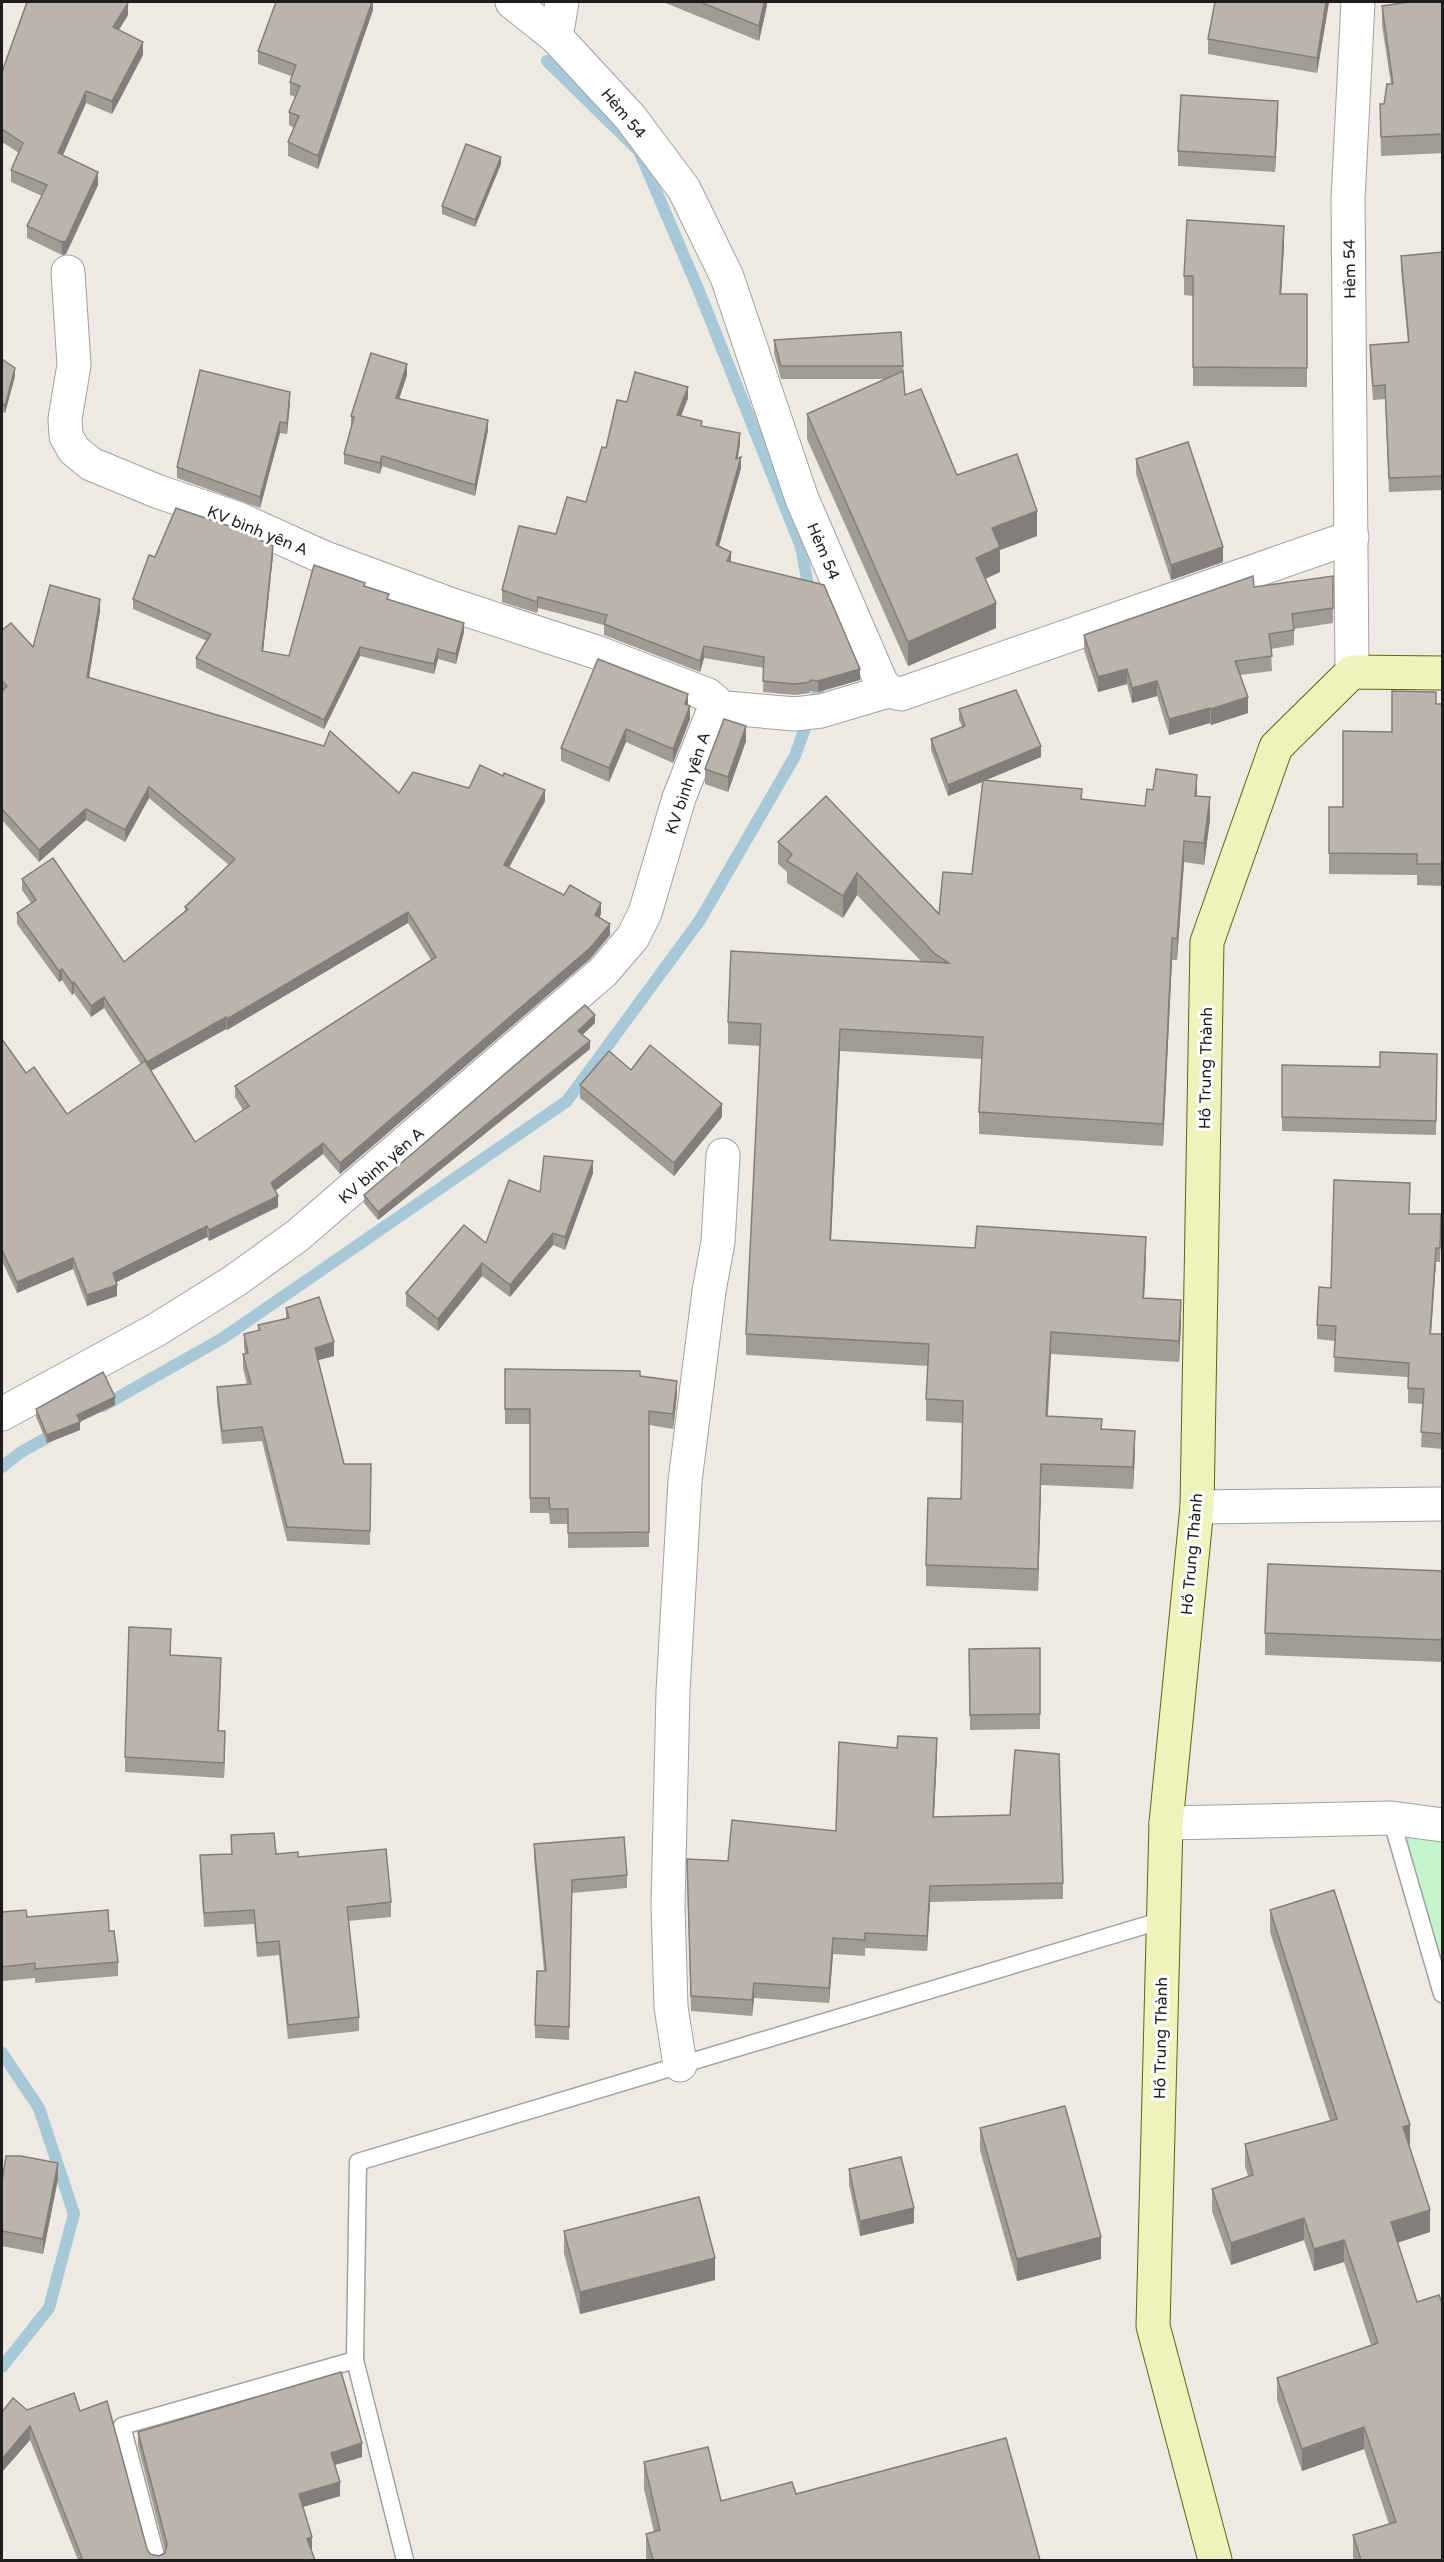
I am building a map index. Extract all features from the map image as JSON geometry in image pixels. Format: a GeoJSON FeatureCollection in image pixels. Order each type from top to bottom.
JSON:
{"type":"FeatureCollection","features":[{"type":"Feature","properties":{"kind":"street","name":"Hẻm 54"},"geometry":{"type":"LineString","coordinates":[[512,2],[556,37],[630,117],[684,189],[727,277],[802,499],[880,682],[888,691]]}},
{"type":"Feature","properties":{"kind":"street"},"geometry":{"type":"LineString","coordinates":[[556,37],[562,2]]}},
{"type":"Feature","properties":{"kind":"street","name":"Hẻm 54"},"geometry":{"type":"LineString","coordinates":[[1352,672],[1348,199],[1358,2]]}},
{"type":"Feature","properties":{"kind":"street","name":"KV bình yên A"},"geometry":{"type":"LineString","coordinates":[[2,1414],[156,1330],[233,1282],[297,1236],[603,972],[633,937],[645,913],[679,798],[715,707],[715,701],[708,695],[596,652],[452,605],[336,562],[239,519],[159,492],[91,464],[74,450],[66,436],[65,419],[74,365],[68,272]]}},
{"type":"Feature","properties":{"kind":"street"},"geometry":{"type":"LineString","coordinates":[[715,707],[808,712],[888,691],[901,694],[1352,537]]}},
{"type":"Feature","properties":{"kind":"street"},"geometry":{"type":"LineString","coordinates":[[1352,672],[1443,673]]}},
{"type":"Feature","properties":{"kind":"street","name":"Hồ Trung Thành"},"geometry":{"type":"LineString","coordinates":[[1215,2560],[1153,2326],[1166,1823],[1197,1507],[1207,942],[1276,747],[1352,672]]}},
{"type":"Feature","properties":{"kind":"street"},"geometry":{"type":"LineString","coordinates":[[680,2065],[670,2007],[668,1906],[673,1691],[685,1481],[718,1242],[723,1155]]}},
{"type":"Feature","properties":{"kind":"street"},"geometry":{"type":"LineString","coordinates":[[1197,1507],[1443,1504]]}},
{"type":"Feature","properties":{"kind":"street"},"geometry":{"type":"LineString","coordinates":[[1166,1823],[1390,1818],[1443,1825]]}},
{"type":"Feature","properties":{"kind":"lane"},"geometry":{"type":"LineString","coordinates":[[1390,1818],[1443,1994]]}},
{"type":"Feature","properties":{"kind":"lane"},"geometry":{"type":"LineString","coordinates":[[405,2560],[355,2360],[358,2162],[1163,1920]]}},
{"type":"Feature","properties":{"kind":"lane"},"geometry":{"type":"LineString","coordinates":[[157,2560],[122,2426],[355,2360]]}},
{"type":"Feature","properties":{"kind":"green space"},"geometry":{"type":"Polygon","coordinates":[[[1391,1818],[1442,1825],[1442,1994],[1391,1818]]]}},
{"type":"Feature","properties":{"kind":"building"},"geometry":{"type":"Polygon","coordinates":[[[27,2],[126,2],[128,3],[113,27],[143,42],[112,101],[86,91],[58,153],[98,172],[66,241],[62,242],[27,226],[47,185],[11,170],[23,143],[2,129],[2,72],[27,2]]]}},
{"type":"Feature","properties":{"kind":"building"},"geometry":{"type":"Polygon","coordinates":[[[276,2],[372,2],[318,156],[288,142],[299,116],[289,112],[300,86],[290,82],[296,65],[258,51],[276,2]]]}},
{"type":"Feature","properties":{"kind":"building"},"geometry":{"type":"Polygon","coordinates":[[[700,2],[764,2],[759,26],[700,2]]]}},
{"type":"Feature","properties":{"kind":"building"},"geometry":{"type":"Polygon","coordinates":[[[1215,2],[1326,2],[1317,58],[1208,39],[1215,2]]]}},
{"type":"Feature","properties":{"kind":"building"},"geometry":{"type":"Polygon","coordinates":[[[1409,2],[1443,2],[1443,134],[1381,137],[1380,104],[1384,104],[1387,84],[1393,84],[1382,6],[1409,2]]]}},
{"type":"Feature","properties":{"kind":"building"},"geometry":{"type":"Polygon","coordinates":[[[1181,95],[1278,101],[1275,157],[1178,151],[1181,95]]]}},
{"type":"Feature","properties":{"kind":"building"},"geometry":{"type":"Polygon","coordinates":[[[466,144],[501,157],[475,220],[442,206],[466,144]]]}},
{"type":"Feature","properties":{"kind":"building"},"geometry":{"type":"Polygon","coordinates":[[[1187,220],[1284,226],[1280,294],[1307,294],[1307,368],[1193,367],[1193,276],[1184,276],[1187,220]]]}},
{"type":"Feature","properties":{"kind":"building"},"geometry":{"type":"Polygon","coordinates":[[[1443,252],[1443,476],[1389,478],[1385,385],[1373,386],[1370,345],[1409,342],[1401,256],[1443,252]]]}},
{"type":"Feature","properties":{"kind":"building"},"geometry":{"type":"Polygon","coordinates":[[[901,332],[903,366],[781,366],[774,340],[901,332]]]}},
{"type":"Feature","properties":{"kind":"building"},"geometry":{"type":"Polygon","coordinates":[[[371,353],[407,364],[396,398],[488,420],[475,485],[382,456],[380,463],[344,454],[354,417],[351,416],[371,353]]]}},
{"type":"Feature","properties":{"kind":"building"},"geometry":{"type":"Polygon","coordinates":[[[2,359],[15,368],[5,406],[2,403],[2,359]]]}},
{"type":"Feature","properties":{"kind":"building"},"geometry":{"type":"Polygon","coordinates":[[[200,370],[290,392],[287,423],[280,422],[260,497],[177,467],[200,370]]]}},
{"type":"Feature","properties":{"kind":"building"},"geometry":{"type":"Polygon","coordinates":[[[903,371],[905,395],[921,389],[957,475],[1017,454],[1037,511],[992,528],[1000,547],[976,558],[996,603],[908,642],[807,414],[903,371]]]}},
{"type":"Feature","properties":{"kind":"building"},"geometry":{"type":"Polygon","coordinates":[[[635,372],[688,387],[677,415],[702,421],[701,426],[740,433],[736,459],[741,457],[716,545],[731,552],[727,561],[824,585],[860,669],[818,681],[810,680],[810,682],[795,684],[763,681],[764,657],[704,646],[700,661],[604,624],[607,615],[538,597],[537,602],[502,590],[519,526],[556,534],[567,497],[586,502],[602,447],[606,448],[617,400],[627,402],[635,372]]]}},
{"type":"Feature","properties":{"kind":"building"},"geometry":{"type":"Polygon","coordinates":[[[1188,442],[1223,547],[1171,565],[1136,459],[1188,442]]]}},
{"type":"Feature","properties":{"kind":"building"},"geometry":{"type":"Polygon","coordinates":[[[176,508],[232,527],[273,546],[262,651],[289,656],[314,565],[389,594],[387,599],[464,623],[456,654],[438,649],[434,664],[360,647],[324,720],[196,658],[211,634],[133,599],[149,555],[155,557],[176,508]]]}},
{"type":"Feature","properties":{"kind":"building"},"geometry":{"type":"Polygon","coordinates":[[[1253,576],[1254,587],[1333,576],[1333,608],[1292,614],[1294,630],[1269,634],[1272,656],[1235,661],[1248,697],[1169,719],[1157,681],[1132,688],[1127,669],[1098,677],[1084,635],[1253,576]]]}},
{"type":"Feature","properties":{"kind":"building"},"geometry":{"type":"Polygon","coordinates":[[[50,585],[100,599],[87,677],[324,746],[330,731],[399,793],[413,772],[469,788],[480,765],[503,776],[504,773],[545,790],[504,865],[564,895],[570,885],[601,903],[595,915],[610,924],[590,948],[340,1163],[323,1143],[271,1183],[278,1196],[209,1230],[207,1226],[113,1273],[117,1285],[87,1295],[73,1258],[17,1282],[2,1250],[2,1039],[26,1073],[34,1067],[67,1114],[145,1061],[195,1142],[249,1106],[235,1086],[436,957],[408,912],[227,1019],[226,1017],[147,1062],[104,997],[91,1006],[74,982],[72,983],[62,969],[59,971],[17,913],[36,900],[22,879],[53,858],[124,962],[188,909],[185,907],[235,859],[149,787],[125,830],[86,809],[39,850],[2,809],[2,691],[7,686],[2,681],[2,630],[11,623],[33,647],[50,585]]]}},
{"type":"Feature","properties":{"kind":"building"},"geometry":{"type":"Polygon","coordinates":[[[598,659],[688,694],[685,704],[690,706],[673,749],[626,729],[609,768],[561,748],[598,659]]]}},
{"type":"Feature","properties":{"kind":"building"},"geometry":{"type":"Polygon","coordinates":[[[1016,690],[1041,746],[948,785],[931,739],[965,726],[959,709],[1016,690]]]}},
{"type":"Feature","properties":{"kind":"building"},"geometry":{"type":"Polygon","coordinates":[[[1392,691],[1436,692],[1436,704],[1443,704],[1443,864],[1417,864],[1417,854],[1329,853],[1329,807],[1343,807],[1343,731],[1392,732],[1392,691]]]}},
{"type":"Feature","properties":{"kind":"building"},"geometry":{"type":"Polygon","coordinates":[[[724,719],[746,726],[728,777],[705,769],[724,719]]]}},
{"type":"Feature","properties":{"kind":"building"},"geometry":{"type":"Polygon","coordinates":[[[1156,769],[1197,775],[1195,796],[1210,797],[1204,843],[1184,841],[1177,939],[1172,938],[1163,1124],[979,1112],[983,1037],[840,1029],[830,1240],[975,1248],[977,1226],[1146,1237],[1143,1298],[1181,1300],[1179,1341],[1051,1332],[1046,1416],[1102,1419],[1101,1429],[1135,1431],[1133,1467],[1041,1464],[1038,1569],[926,1565],[928,1498],[961,1499],[963,1401],[926,1399],[929,1344],[746,1334],[761,1024],[728,1022],[731,951],[949,963],[935,954],[857,873],[843,896],[787,861],[792,854],[778,842],[826,796],[939,914],[943,872],[972,874],[983,780],[1082,789],[1081,799],[1145,806],[1147,789],[1153,790],[1156,769]]]}},
{"type":"Feature","properties":{"kind":"building"},"geometry":{"type":"Polygon","coordinates":[[[585,1005],[595,1015],[578,1031],[590,1041],[378,1212],[364,1195],[585,1005]]]}},
{"type":"Feature","properties":{"kind":"building"},"geometry":{"type":"Polygon","coordinates":[[[650,1045],[722,1104],[674,1163],[580,1085],[609,1051],[631,1070],[650,1045]]]}},
{"type":"Feature","properties":{"kind":"building"},"geometry":{"type":"Polygon","coordinates":[[[1380,1052],[1437,1054],[1436,1121],[1282,1117],[1282,1065],[1380,1067],[1380,1052]]]}},
{"type":"Feature","properties":{"kind":"building"},"geometry":{"type":"Polygon","coordinates":[[[544,1156],[593,1161],[565,1237],[553,1233],[510,1285],[482,1263],[438,1319],[406,1293],[464,1225],[486,1243],[509,1180],[540,1192],[544,1156]]]}},
{"type":"Feature","properties":{"kind":"building"},"geometry":{"type":"Polygon","coordinates":[[[1334,1180],[1410,1183],[1409,1214],[1441,1214],[1440,1248],[1436,1248],[1430,1334],[1443,1334],[1443,1434],[1421,1432],[1424,1389],[1408,1388],[1409,1363],[1334,1357],[1336,1326],[1317,1325],[1319,1287],[1331,1288],[1334,1180]]]}},
{"type":"Feature","properties":{"kind":"building"},"geometry":{"type":"Polygon","coordinates":[[[319,1297],[334,1342],[315,1348],[344,1464],[371,1464],[370,1531],[287,1527],[262,1427],[222,1431],[217,1387],[251,1384],[243,1354],[248,1353],[244,1334],[260,1330],[258,1325],[289,1318],[286,1308],[319,1297]]]}},
{"type":"Feature","properties":{"kind":"building"},"geometry":{"type":"Polygon","coordinates":[[[505,1369],[640,1371],[640,1376],[677,1381],[673,1414],[649,1411],[649,1532],[568,1533],[568,1509],[550,1509],[549,1498],[530,1498],[530,1409],[505,1409],[505,1369]]]}},
{"type":"Feature","properties":{"kind":"building"},"geometry":{"type":"Polygon","coordinates":[[[103,1372],[115,1397],[77,1415],[80,1422],[47,1435],[36,1409],[103,1372]]]}},
{"type":"Feature","properties":{"kind":"building"},"geometry":{"type":"Polygon","coordinates":[[[1268,1564],[1443,1571],[1443,1640],[1265,1633],[1268,1564]]]}},
{"type":"Feature","properties":{"kind":"building"},"geometry":{"type":"Polygon","coordinates":[[[129,1627],[171,1629],[170,1655],[221,1658],[218,1731],[225,1731],[224,1763],[125,1757],[129,1627]]]}},
{"type":"Feature","properties":{"kind":"building"},"geometry":{"type":"Polygon","coordinates":[[[1040,1648],[1040,1714],[970,1715],[969,1649],[1040,1648]]]}},
{"type":"Feature","properties":{"kind":"building"},"geometry":{"type":"Polygon","coordinates":[[[898,1736],[937,1738],[933,1817],[1010,1815],[1015,1750],[1059,1754],[1063,1883],[930,1886],[927,1936],[865,1933],[865,1940],[833,1938],[829,1988],[754,1983],[752,2000],[691,1996],[687,1859],[728,1861],[732,1820],[836,1831],[839,1742],[897,1748],[898,1736]]]}},
{"type":"Feature","properties":{"kind":"building"},"geometry":{"type":"Polygon","coordinates":[[[274,1833],[276,1854],[298,1852],[298,1857],[386,1849],[391,1902],[347,1907],[359,2017],[288,2025],[279,1941],[257,1943],[254,1910],[204,1913],[200,1855],[232,1854],[231,1835],[274,1833]]]}},
{"type":"Feature","properties":{"kind":"building"},"geometry":{"type":"Polygon","coordinates":[[[624,1837],[627,1875],[572,1880],[569,2027],[535,2025],[537,1971],[546,1971],[534,1844],[624,1837]]]}},
{"type":"Feature","properties":{"kind":"building"},"geometry":{"type":"Polygon","coordinates":[[[1334,1890],[1410,2125],[1403,2127],[1430,2210],[1391,2222],[1417,2302],[1439,2295],[1443,2306],[1443,2560],[1361,2560],[1353,2535],[1396,2522],[1364,2427],[1302,2449],[1277,2378],[1378,2343],[1344,2240],[1314,2249],[1304,2218],[1231,2243],[1212,2189],[1253,2175],[1245,2144],[1337,2119],[1270,1910],[1334,1890]]]}},
{"type":"Feature","properties":{"kind":"building"},"geometry":{"type":"Polygon","coordinates":[[[26,1910],[27,1917],[108,1910],[109,1931],[114,1931],[118,1962],[35,1969],[35,1963],[2,1967],[2,1912],[26,1910]]]}},
{"type":"Feature","properties":{"kind":"building"},"geometry":{"type":"Polygon","coordinates":[[[1065,2106],[1101,2237],[1017,2259],[980,2128],[1065,2106]]]}},
{"type":"Feature","properties":{"kind":"building"},"geometry":{"type":"Polygon","coordinates":[[[6,2156],[21,2156],[58,2163],[43,2239],[2,2231],[2,2181],[6,2156]]]}},
{"type":"Feature","properties":{"kind":"building"},"geometry":{"type":"Polygon","coordinates":[[[901,2157],[914,2208],[860,2221],[849,2169],[901,2157]]]}},
{"type":"Feature","properties":{"kind":"building"},"geometry":{"type":"Polygon","coordinates":[[[699,2197],[715,2258],[580,2292],[564,2231],[699,2197]]]}},
{"type":"Feature","properties":{"kind":"building"},"geometry":{"type":"Polygon","coordinates":[[[341,2372],[362,2443],[331,2453],[340,2482],[299,2494],[312,2537],[307,2539],[315,2560],[76,2560],[82,2558],[30,2426],[2,2459],[2,2412],[13,2398],[27,2410],[74,2393],[80,2411],[107,2401],[147,2549],[150,2554],[159,2556],[165,2553],[167,2544],[138,2432],[341,2372]]]}},
{"type":"Feature","properties":{"kind":"building"},"geometry":{"type":"Polygon","coordinates":[[[1006,2438],[1040,2560],[653,2560],[646,2534],[660,2530],[644,2462],[708,2447],[721,2501],[792,2482],[796,2494],[1006,2438]]]}},
{"type":"Feature","properties":{"kind":"waterway"},"geometry":{"type":"LineString","coordinates":[[547,61],[639,151],[699,291],[801,547],[810,596]]}},
{"type":"Feature","properties":{"kind":"waterway"},"geometry":{"type":"LineString","coordinates":[[103,1406],[223,1338],[567,1101],[700,920],[795,756],[823,677]]}},
{"type":"Feature","properties":{"kind":"waterway"},"geometry":{"type":"LineString","coordinates":[[2,1467],[21,1452],[59,1431]]}},
{"type":"Feature","properties":{"kind":"waterway"},"geometry":{"type":"LineString","coordinates":[[2,2053],[39,2108],[74,2214],[49,2308],[2,2367]]}}]}
